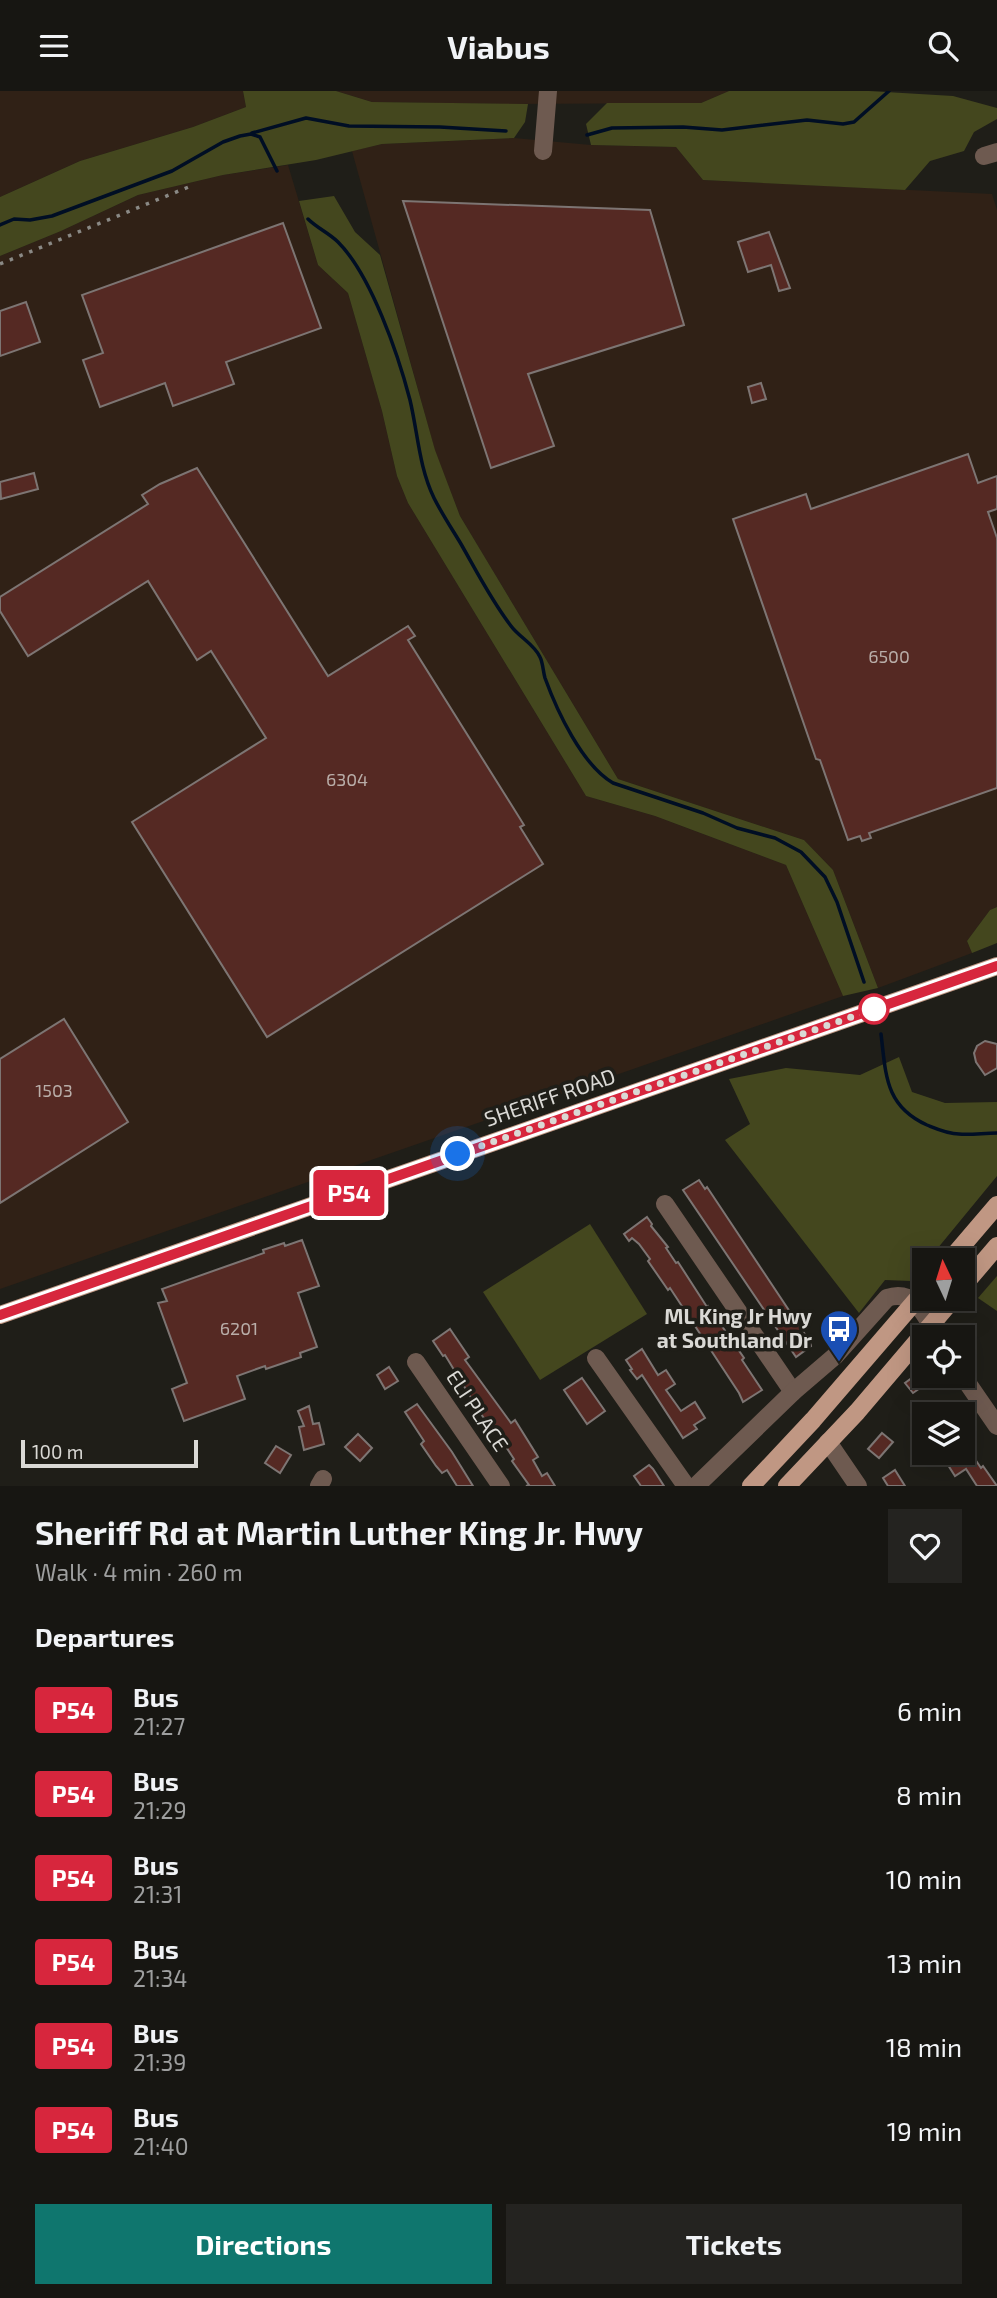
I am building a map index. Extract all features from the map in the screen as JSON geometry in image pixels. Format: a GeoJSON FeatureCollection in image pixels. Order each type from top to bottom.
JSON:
{"type":"FeatureCollection","features":[{"type":"Feature","properties":{"kind":"main road","name":"SHERIFF ROAD"},"geometry":{"type":"LineString","coordinates":[[0,1315],[997,966]]}},
{"type":"Feature","properties":{"kind":"main road"},"geometry":{"type":"LineString","coordinates":[[960,1248],[997,1205]]}},
{"type":"Feature","properties":{"kind":"main road"},"geometry":{"type":"LineString","coordinates":[[975,1272],[997,1246]]}},
{"type":"Feature","properties":{"kind":"main road"},"geometry":{"type":"LineString","coordinates":[[751,1486],[813,1420],[912,1304]]}},
{"type":"Feature","properties":{"kind":"main road"},"geometry":{"type":"LineString","coordinates":[[788,1486],[912,1353]]}},
{"type":"Feature","properties":{"kind":"street"},"geometry":{"type":"LineString","coordinates":[[542,151],[548,91]]}},
{"type":"Feature","properties":{"kind":"street"},"geometry":{"type":"LineString","coordinates":[[665,1203],[793,1392]]}},
{"type":"Feature","properties":{"kind":"street"},"geometry":{"type":"LineString","coordinates":[[696,1486],[793,1392],[835,1356],[887,1298],[897,1294],[912,1295]]}},
{"type":"Feature","properties":{"kind":"street"},"geometry":{"type":"LineString","coordinates":[[596,1359],[685,1486]]}},
{"type":"Feature","properties":{"kind":"street","name":"ELI PLACE"},"geometry":{"type":"LineString","coordinates":[[416,1361],[501,1486]]}},
{"type":"Feature","properties":{"kind":"street"},"geometry":{"type":"LineString","coordinates":[[971,1388],[997,1426]]}},
{"type":"Feature","properties":{"kind":"street"},"geometry":{"type":"LineString","coordinates":[[828,1442],[858,1486]]}},
{"type":"Feature","properties":{"kind":"shaded area"},"geometry":{"type":"Polygon","coordinates":[[[0,91],[243,91],[246,107],[193,127],[80,161],[0,197],[0,91]]]}},
{"type":"Feature","properties":{"kind":"shaded area"},"geometry":{"type":"Polygon","coordinates":[[[336,91],[729,91],[701,103],[507,104],[372,102],[336,91]]]}},
{"type":"Feature","properties":{"kind":"shaded area"},"geometry":{"type":"Polygon","coordinates":[[[514,138],[591,145],[676,147],[703,180],[992,194],[997,210],[997,907],[990,910],[967,941],[972,953],[878,988],[833,870],[804,840],[618,779],[460,516],[435,451],[352,151],[382,144],[514,138]]]}},
{"type":"Feature","properties":{"kind":"shaded area"},"geometry":{"type":"Polygon","coordinates":[[[288,165],[318,265],[348,293],[382,411],[397,476],[408,503],[586,796],[655,816],[786,865],[843,996],[0,1289],[0,256],[138,195],[223,175],[288,165]]]}},
{"type":"Feature","properties":{"kind":"green space"},"geometry":{"type":"Polygon","coordinates":[[[243,91],[336,91],[372,102],[528,104],[525,122],[514,138],[382,144],[316,160],[223,175],[138,195],[0,256],[0,197],[80,161],[193,127],[246,107],[243,91]]]}},
{"type":"Feature","properties":{"kind":"green space"},"geometry":{"type":"Polygon","coordinates":[[[729,91],[869,91],[953,96],[997,108],[997,119],[974,132],[964,151],[930,161],[905,190],[703,180],[676,147],[591,145],[586,124],[607,103],[701,103],[729,91]]]}},
{"type":"Feature","properties":{"kind":"green space"},"geometry":{"type":"Polygon","coordinates":[[[334,196],[355,232],[380,255],[435,450],[460,516],[618,779],[804,840],[833,870],[878,988],[843,996],[786,865],[655,816],[586,796],[408,503],[397,476],[382,411],[348,293],[318,265],[299,201],[334,196]]]}},
{"type":"Feature","properties":{"kind":"green space"},"geometry":{"type":"Polygon","coordinates":[[[997,907],[997,943],[972,953],[967,941],[990,910],[997,907]]]}},
{"type":"Feature","properties":{"kind":"green space"},"geometry":{"type":"Polygon","coordinates":[[[899,1057],[912,1092],[945,1103],[997,1102],[997,1176],[938,1248],[912,1248],[911,1281],[885,1280],[859,1313],[725,1140],[750,1124],[729,1079],[786,1068],[860,1075],[899,1057]]]}},
{"type":"Feature","properties":{"kind":"green space"},"geometry":{"type":"Polygon","coordinates":[[[590,1224],[647,1314],[540,1380],[483,1292],[590,1224]]]}},
{"type":"Feature","properties":{"kind":"green space"},"geometry":{"type":"Polygon","coordinates":[[[997,1276],[997,1311],[978,1298],[997,1276]]]}},
{"type":"Feature","properties":{"kind":"building"},"geometry":{"type":"Polygon","coordinates":[[[403,201],[650,210],[684,325],[528,374],[554,446],[491,468],[403,201]]]}},
{"type":"Feature","properties":{"kind":"building"},"geometry":{"type":"Polygon","coordinates":[[[283,223],[321,328],[226,362],[234,384],[173,406],[165,383],[100,407],[83,360],[103,353],[82,295],[283,223]]]}},
{"type":"Feature","properties":{"kind":"building"},"geometry":{"type":"Polygon","coordinates":[[[769,232],[790,288],[779,291],[771,265],[748,272],[738,242],[769,232]]]}},
{"type":"Feature","properties":{"kind":"building"},"geometry":{"type":"Polygon","coordinates":[[[26,302],[40,342],[0,356],[0,311],[26,302]]]}},
{"type":"Feature","properties":{"kind":"building"},"geometry":{"type":"Polygon","coordinates":[[[761,383],[766,399],[752,403],[748,387],[761,383]]]}},
{"type":"Feature","properties":{"kind":"building"},"geometry":{"type":"Polygon","coordinates":[[[968,454],[978,483],[997,476],[997,509],[988,512],[997,538],[997,788],[869,833],[871,838],[862,841],[860,836],[848,840],[820,760],[816,759],[733,519],[806,494],[811,509],[968,454]]]}},
{"type":"Feature","properties":{"kind":"building"},"geometry":{"type":"Polygon","coordinates":[[[197,468],[328,676],[408,626],[415,636],[408,640],[524,825],[520,827],[543,864],[267,1037],[132,822],[266,738],[211,651],[197,660],[148,581],[28,656],[0,611],[0,597],[148,504],[142,495],[197,468]]]}},
{"type":"Feature","properties":{"kind":"building"},"geometry":{"type":"Polygon","coordinates":[[[34,473],[38,489],[1,499],[0,482],[34,473]]]}},
{"type":"Feature","properties":{"kind":"building"},"geometry":{"type":"Polygon","coordinates":[[[64,1019],[128,1122],[0,1203],[0,1059],[64,1019]]]}},
{"type":"Feature","properties":{"kind":"building"},"geometry":{"type":"Polygon","coordinates":[[[985,1041],[997,1044],[997,1068],[985,1075],[976,1062],[974,1053],[977,1046],[985,1041]]]}},
{"type":"Feature","properties":{"kind":"building"},"geometry":{"type":"Polygon","coordinates":[[[699,1180],[705,1189],[707,1187],[810,1342],[811,1346],[796,1357],[683,1190],[699,1180]]]}},
{"type":"Feature","properties":{"kind":"building"},"geometry":{"type":"Polygon","coordinates":[[[647,1217],[676,1263],[678,1262],[744,1358],[742,1360],[762,1390],[743,1402],[670,1288],[668,1290],[648,1261],[650,1259],[639,1244],[632,1238],[629,1241],[624,1234],[647,1217]]]}},
{"type":"Feature","properties":{"kind":"building"},"geometry":{"type":"Polygon","coordinates":[[[302,1240],[319,1286],[298,1293],[317,1347],[300,1353],[301,1357],[237,1376],[245,1399],[184,1421],[172,1389],[187,1383],[158,1303],[167,1301],[162,1289],[264,1253],[263,1250],[302,1240]]]}},
{"type":"Feature","properties":{"kind":"building"},"geometry":{"type":"Polygon","coordinates":[[[450,1329],[469,1357],[465,1360],[511,1423],[515,1420],[538,1457],[533,1460],[542,1476],[547,1473],[555,1486],[526,1486],[529,1485],[512,1461],[514,1459],[433,1341],[450,1329]]]}},
{"type":"Feature","properties":{"kind":"building"},"geometry":{"type":"Polygon","coordinates":[[[642,1349],[658,1375],[666,1370],[675,1384],[666,1390],[681,1411],[695,1402],[705,1418],[694,1425],[697,1429],[683,1438],[642,1375],[637,1379],[630,1370],[632,1369],[626,1360],[642,1349]]]}},
{"type":"Feature","properties":{"kind":"building"},"geometry":{"type":"Polygon","coordinates":[[[389,1367],[398,1381],[385,1389],[377,1375],[389,1367]]]}},
{"type":"Feature","properties":{"kind":"building"},"geometry":{"type":"Polygon","coordinates":[[[582,1378],[605,1411],[587,1424],[564,1390],[582,1378]]]}},
{"type":"Feature","properties":{"kind":"building"},"geometry":{"type":"Polygon","coordinates":[[[912,1378],[912,1388],[920,1388],[913,1393],[905,1383],[912,1378]]]}},
{"type":"Feature","properties":{"kind":"building"},"geometry":{"type":"Polygon","coordinates":[[[417,1404],[473,1486],[457,1486],[447,1470],[442,1473],[436,1466],[405,1412],[417,1404]]]}},
{"type":"Feature","properties":{"kind":"building"},"geometry":{"type":"Polygon","coordinates":[[[309,1406],[313,1424],[319,1423],[324,1444],[304,1450],[299,1427],[304,1426],[298,1411],[309,1406]]]}},
{"type":"Feature","properties":{"kind":"building"},"geometry":{"type":"Polygon","coordinates":[[[882,1433],[893,1442],[879,1458],[868,1449],[882,1433]]]}},
{"type":"Feature","properties":{"kind":"building"},"geometry":{"type":"Polygon","coordinates":[[[358,1434],[372,1448],[360,1461],[345,1447],[358,1434]]]}},
{"type":"Feature","properties":{"kind":"building"},"geometry":{"type":"Polygon","coordinates":[[[276,1446],[291,1455],[280,1473],[265,1463],[276,1446]]]}},
{"type":"Feature","properties":{"kind":"building"},"geometry":{"type":"Polygon","coordinates":[[[975,1459],[997,1486],[977,1486],[966,1469],[955,1476],[948,1465],[975,1465],[975,1459]]]}},
{"type":"Feature","properties":{"kind":"building"},"geometry":{"type":"Polygon","coordinates":[[[649,1465],[664,1486],[641,1486],[634,1476],[649,1465]]]}},
{"type":"Feature","properties":{"kind":"building"},"geometry":{"type":"Polygon","coordinates":[[[895,1470],[905,1486],[888,1486],[883,1478],[895,1470]]]}},
{"type":"Feature","properties":{"kind":"waterway"},"geometry":{"type":"LineString","coordinates":[[587,135],[612,128],[683,127],[722,130],[807,120],[843,124],[854,122],[889,91]]}},
{"type":"Feature","properties":{"kind":"waterway"},"geometry":{"type":"LineString","coordinates":[[252,133],[306,118],[349,126],[506,131]]}},
{"type":"Feature","properties":{"kind":"waterway"},"geometry":{"type":"LineString","coordinates":[[0,225],[14,219],[30,220],[52,216],[172,171],[223,142],[240,136],[251,134],[260,137],[277,171]]}},
{"type":"Feature","properties":{"kind":"waterway"},"geometry":{"type":"LineString","coordinates":[[308,219],[338,242],[350,256],[372,294],[391,338],[405,381],[422,462],[434,498],[497,606],[514,630],[537,652],[556,706],[581,751],[591,764],[613,783],[703,813],[737,828],[775,838],[801,852],[825,877],[837,902],[864,982]]}},
{"type":"Feature","properties":{"kind":"waterway"},"geometry":{"type":"LineString","coordinates":[[881,1034],[890,1088],[903,1109],[927,1125],[947,1132],[997,1133]]}},
{"type":"Feature","properties":{"kind":"railway"},"geometry":{"type":"LineString","coordinates":[[0,264],[191,186]]}},
{"type":"Feature","properties":{"kind":"bus line","name":"P54"},"geometry":{"type":"LineString","coordinates":[[0,1315],[997,966]]}},
{"type":"Feature","properties":{"kind":"place","name":"ML King Jr Hwy at Southland Dr"},"geometry":{"type":"Point","coordinates":[839,1363]}},
{"type":"Feature","properties":{"kind":"route"},"geometry":{"type":"LineString","coordinates":[[458,1154],[883,1006],[874,1009]]}}]}
